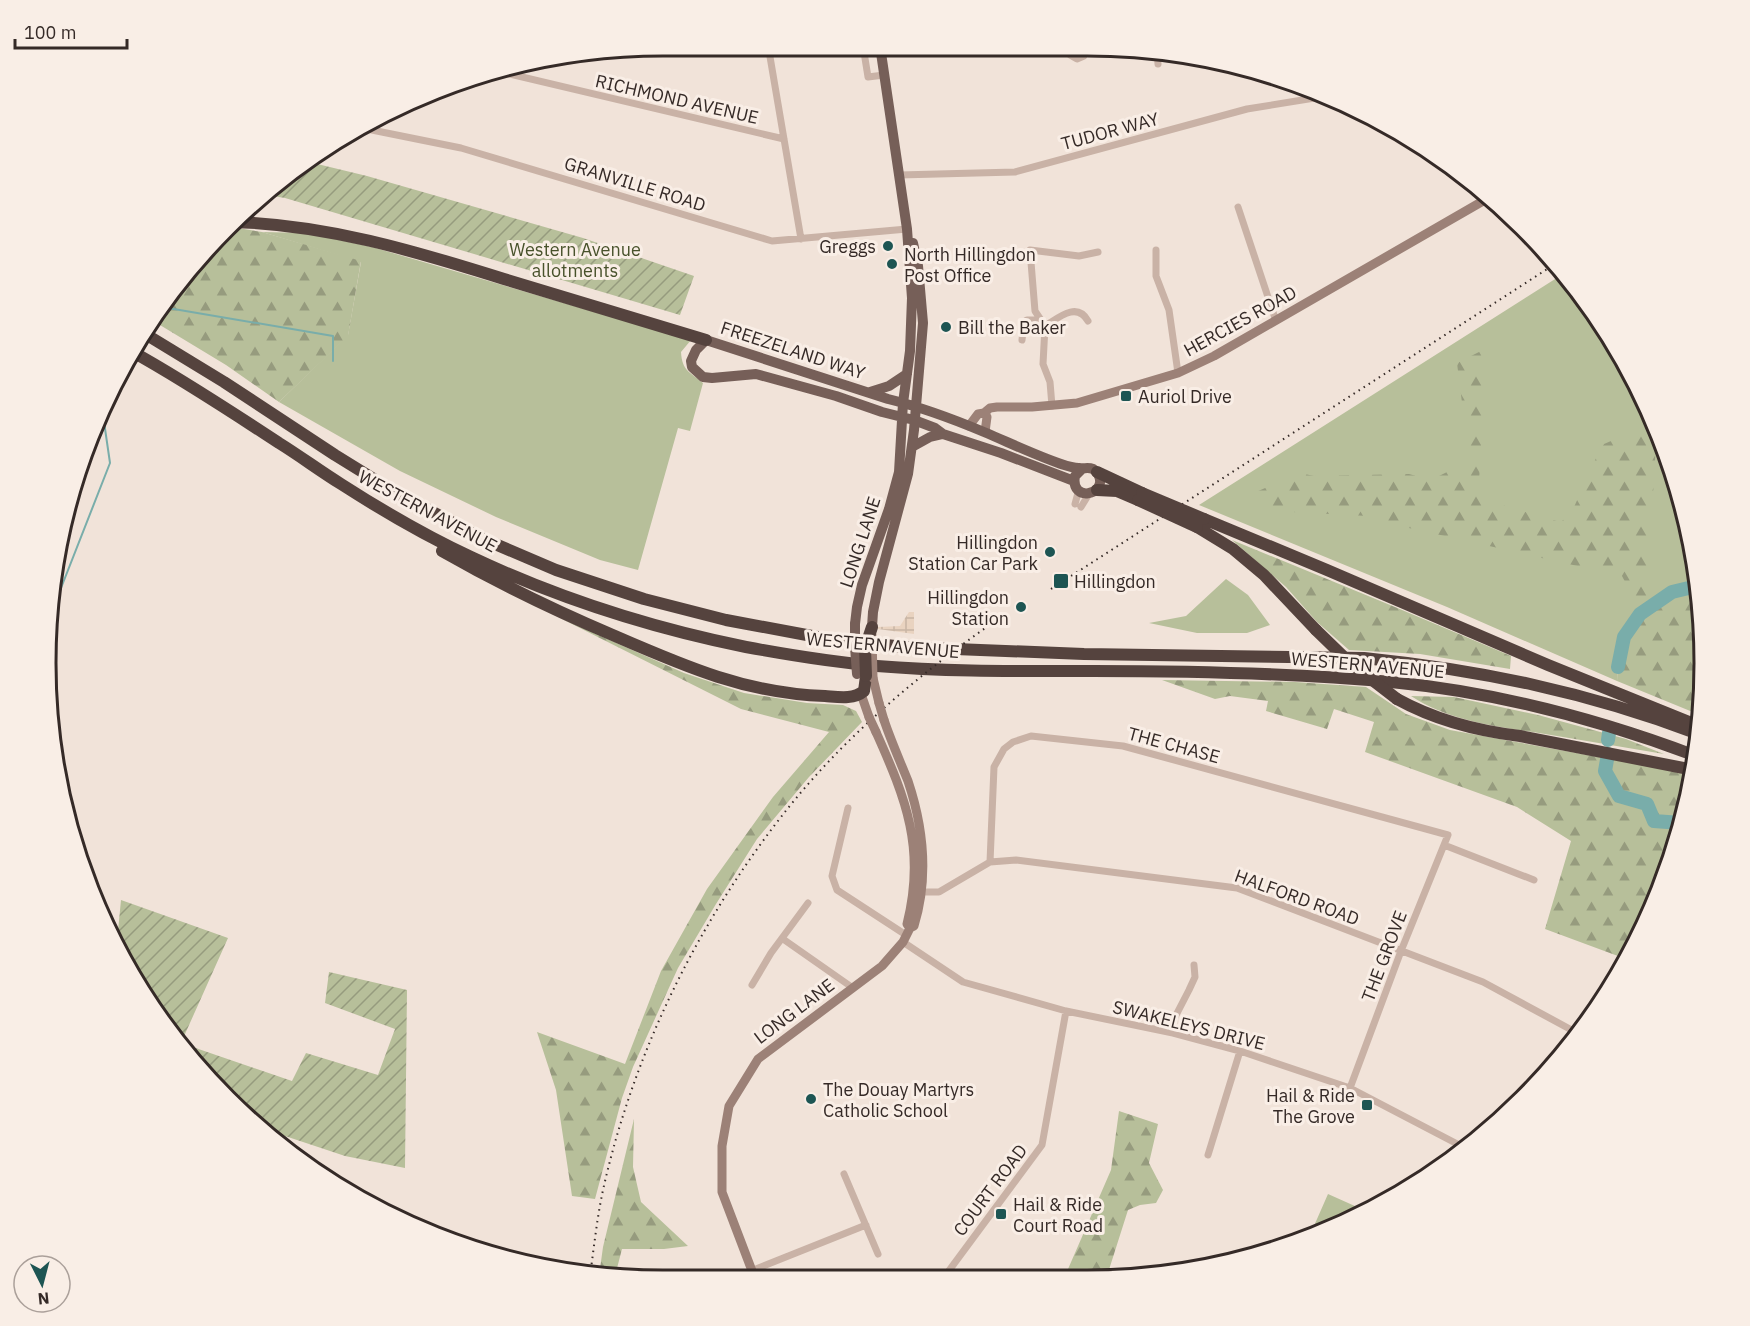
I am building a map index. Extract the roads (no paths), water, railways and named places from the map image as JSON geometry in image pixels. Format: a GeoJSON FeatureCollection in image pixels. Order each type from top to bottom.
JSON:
{"type":"FeatureCollection","features":[{"type":"Feature","properties":{"kind":"highway"},"geometry":{"type":"LineString","coordinates":[[244,223],[289,226],[373,241],[452,262],[706,340]]}},
{"type":"Feature","properties":{"kind":"highway","name":"WESTERN AVENUE"},"geometry":{"type":"LineString","coordinates":[[150,337],[380,483],[481,538],[556,570],[644,599],[716,618],[828,639],[905,647],[1084,654],[1364,658],[1408,662],[1482,673],[1547,687],[1645,715],[1690,731]]}},
{"type":"Feature","properties":{"kind":"highway","name":"WESTERN AVENUE"},"geometry":{"type":"LineString","coordinates":[[139,355],[176,375],[337,482],[425,534],[470,557],[619,614],[697,636],[836,661],[899,667],[998,671],[1249,674],[1393,682],[1447,689],[1537,707],[1599,723],[1687,753]]}},
{"type":"Feature","properties":{"kind":"highway"},"geometry":{"type":"LineString","coordinates":[[1097,472],[1140,496],[1200,523],[1327,570],[1548,665],[1691,723]]}},
{"type":"Feature","properties":{"kind":"highway"},"geometry":{"type":"LineString","coordinates":[[1093,492],[1117,490],[1140,496]]}},
{"type":"Feature","properties":{"kind":"highway"},"geometry":{"type":"LineString","coordinates":[[380,508],[417,537],[507,587],[565,615],[686,667],[746,686],[792,695],[848,697],[861,693],[866,687],[865,648],[872,627]]}},
{"type":"Feature","properties":{"kind":"highway"},"geometry":{"type":"LineString","coordinates":[[1200,523],[1264,574],[1349,662],[1397,699],[1413,708],[1493,733],[1520,736],[1685,768]]}},
{"type":"Feature","properties":{"kind":"main road","name":"LONG LANE"},"geometry":{"type":"LineString","coordinates":[[751,1270],[722,1192],[722,1146],[729,1106],[758,1059],[882,966],[914,926],[923,892],[924,861],[918,816],[907,778],[855,647],[855,624],[862,585],[889,509],[899,472],[903,403],[910,351],[912,298],[907,229],[881,56]]}},
{"type":"Feature","properties":{"kind":"main road","name":"HERCIES ROAD"},"geometry":{"type":"LineString","coordinates":[[969,426],[978,414],[990,408],[1077,403],[1178,373],[1214,356],[1482,201]]}},
{"type":"Feature","properties":{"kind":"main road","name":"LONG LANE"},"geometry":{"type":"LineString","coordinates":[[872,627],[873,612],[908,474],[916,406],[923,323],[918,266],[907,229]]}},
{"type":"Feature","properties":{"kind":"main road","name":"FREEZELAND WAY"},"geometry":{"type":"LineString","coordinates":[[1075,485],[1001,453],[943,434],[935,428],[914,420],[756,374],[703,377],[692,367],[691,361],[696,350],[706,340],[916,406],[985,432],[1049,460],[1082,469]]}},
{"type":"Feature","properties":{"kind":"main road"},"geometry":{"type":"LineString","coordinates":[[869,392],[889,386],[907,374]]}},
{"type":"Feature","properties":{"kind":"main road"},"geometry":{"type":"LineString","coordinates":[[984,413],[987,417],[985,432]]}},
{"type":"Feature","properties":{"kind":"main road"},"geometry":{"type":"LineString","coordinates":[[912,447],[930,437],[943,434]]}},
{"type":"Feature","properties":{"kind":"main road"},"geometry":{"type":"LineString","coordinates":[[1087,468],[1097,472],[1100,481],[1093,492],[1084,494],[1075,485],[1075,476],[1082,469],[1087,468]]}},
{"type":"Feature","properties":{"kind":"main road"},"geometry":{"type":"LineString","coordinates":[[861,693],[867,713],[898,782],[913,839],[916,862],[915,878],[906,935]]}},
{"type":"Feature","properties":{"kind":"street"},"geometry":{"type":"LineString","coordinates":[[770,56],[801,239]]}},
{"type":"Feature","properties":{"kind":"street"},"geometry":{"type":"LineString","coordinates":[[865,56],[868,77],[884,75]]}},
{"type":"Feature","properties":{"kind":"street","name":"RICHMOND AVENUE"},"geometry":{"type":"LineString","coordinates":[[513,74],[784,139]]}},
{"type":"Feature","properties":{"kind":"street","name":"TUDOR WAY"},"geometry":{"type":"LineString","coordinates":[[899,175],[1015,172],[1247,109],[1310,99]]}},
{"type":"Feature","properties":{"kind":"street","name":"GRANVILLE ROAD"},"geometry":{"type":"LineString","coordinates":[[372,130],[461,148],[772,241],[907,229]]}},
{"type":"Feature","properties":{"kind":"street"},"geometry":{"type":"LineString","coordinates":[[1238,207],[1276,321]]}},
{"type":"Feature","properties":{"kind":"street"},"geometry":{"type":"LineString","coordinates":[[1052,406],[1050,382],[1043,364],[1042,323],[1035,311],[1030,250],[1079,256],[1098,252]]}},
{"type":"Feature","properties":{"kind":"street"},"geometry":{"type":"LineString","coordinates":[[1156,250],[1156,276],[1169,310],[1178,373]]}},
{"type":"Feature","properties":{"kind":"street"},"geometry":{"type":"LineString","coordinates":[[1022,340],[1024,322],[1027,320],[1042,323],[1074,310],[1083,313],[1088,321]]}},
{"type":"Feature","properties":{"kind":"street"},"geometry":{"type":"LineString","coordinates":[[1075,485],[1078,493],[1078,506],[1093,492]]}},
{"type":"Feature","properties":{"kind":"street","name":"THE CHASE"},"geometry":{"type":"LineString","coordinates":[[990,862],[994,767],[1004,748],[1013,742],[1031,736],[1123,746],[1448,835]]}},
{"type":"Feature","properties":{"kind":"street","name":"SWAKELEYS DRIVE"},"geometry":{"type":"LineString","coordinates":[[848,808],[832,876],[837,890],[906,935],[963,982],[1066,1011],[1173,1033],[1240,1051],[1350,1088],[1458,1144]]}},
{"type":"Feature","properties":{"kind":"street","name":"THE GROVE"},"geometry":{"type":"LineString","coordinates":[[1350,1088],[1401,951],[1448,835]]}},
{"type":"Feature","properties":{"kind":"street"},"geometry":{"type":"LineString","coordinates":[[1444,845],[1534,880]]}},
{"type":"Feature","properties":{"kind":"street","name":"HALFORD ROAD"},"geometry":{"type":"LineString","coordinates":[[923,892],[934,893],[944,890],[990,862],[1016,860],[1237,888],[1483,982],[1571,1030]]}},
{"type":"Feature","properties":{"kind":"street"},"geometry":{"type":"LineString","coordinates":[[752,985],[771,953],[808,903]]}},
{"type":"Feature","properties":{"kind":"street"},"geometry":{"type":"LineString","coordinates":[[783,939],[853,988]]}},
{"type":"Feature","properties":{"kind":"street"},"geometry":{"type":"LineString","coordinates":[[1173,1033],[1174,1018],[1195,977],[1194,965]]}},
{"type":"Feature","properties":{"kind":"street","name":"COURT ROAD"},"geometry":{"type":"LineString","coordinates":[[949,1270],[1042,1145],[1066,1011]]}},
{"type":"Feature","properties":{"kind":"street"},"geometry":{"type":"LineString","coordinates":[[1208,1155],[1240,1051]]}},
{"type":"Feature","properties":{"kind":"street"},"geometry":{"type":"LineString","coordinates":[[844,1174],[878,1254]]}},
{"type":"Feature","properties":{"kind":"street"},"geometry":{"type":"LineString","coordinates":[[759,1270],[866,1225]]}},
{"type":"Feature","properties":{"kind":"waterway"},"geometry":{"type":"LineString","coordinates":[[170,308],[333,336],[333,361]]}},
{"type":"Feature","properties":{"kind":"waterway"},"geometry":{"type":"LineString","coordinates":[[60,589],[110,463],[105,425]]}},
{"type":"Feature","properties":{"kind":"waterway"},"geometry":{"type":"LineString","coordinates":[[1618,667],[1624,637],[1640,614],[1672,592],[1689,588]]}},
{"type":"Feature","properties":{"kind":"waterway"},"geometry":{"type":"LineString","coordinates":[[1608,740],[1609,733]]}},
{"type":"Feature","properties":{"kind":"waterway"},"geometry":{"type":"LineString","coordinates":[[1608,754],[1605,771],[1619,796],[1647,804],[1654,821],[1673,822]]}},
{"type":"Feature","properties":{"kind":"railway"},"geometry":{"type":"LineString","coordinates":[[1051,589],[1549,268]]}},
{"type":"Feature","properties":{"kind":"railway"},"geometry":{"type":"LineString","coordinates":[[591,1266],[603,1190],[632,1090],[671,994],[722,902],[781,817],[827,763],[906,689],[991,624]]}},
{"type":"Feature","properties":{"kind":"place","name":"Greggs"},"geometry":{"type":"Point","coordinates":[888,246]}},
{"type":"Feature","properties":{"kind":"place","name":"North Hillingdon Post Office"},"geometry":{"type":"Point","coordinates":[892,264]}},
{"type":"Feature","properties":{"kind":"place","name":"Bill the Baker"},"geometry":{"type":"Point","coordinates":[946,327]}},
{"type":"Feature","properties":{"kind":"place","name":"Auriol Drive"},"geometry":{"type":"Point","coordinates":[1126,396]}},
{"type":"Feature","properties":{"kind":"place","name":"Hillingdon Station Car Park"},"geometry":{"type":"Point","coordinates":[1050,552]}},
{"type":"Feature","properties":{"kind":"place","name":"Hillingdon"},"geometry":{"type":"Point","coordinates":[1061,581]}},
{"type":"Feature","properties":{"kind":"place","name":"Hillingdon Station"},"geometry":{"type":"Point","coordinates":[1021,607]}},
{"type":"Feature","properties":{"kind":"place","name":"The Douay Martyrs Catholic School"},"geometry":{"type":"Point","coordinates":[811,1099]}},
{"type":"Feature","properties":{"kind":"place","name":"Hail & Ride The Grove"},"geometry":{"type":"Point","coordinates":[1367,1105]}},
{"type":"Feature","properties":{"kind":"place","name":"Hail & Ride Court Road"},"geometry":{"type":"Point","coordinates":[1001,1214]}},
{"type":"Feature","properties":{"kind":"park label","name":"Western Avenue allotments"},"geometry":{"type":"Point","coordinates":[575,259]}}]}
